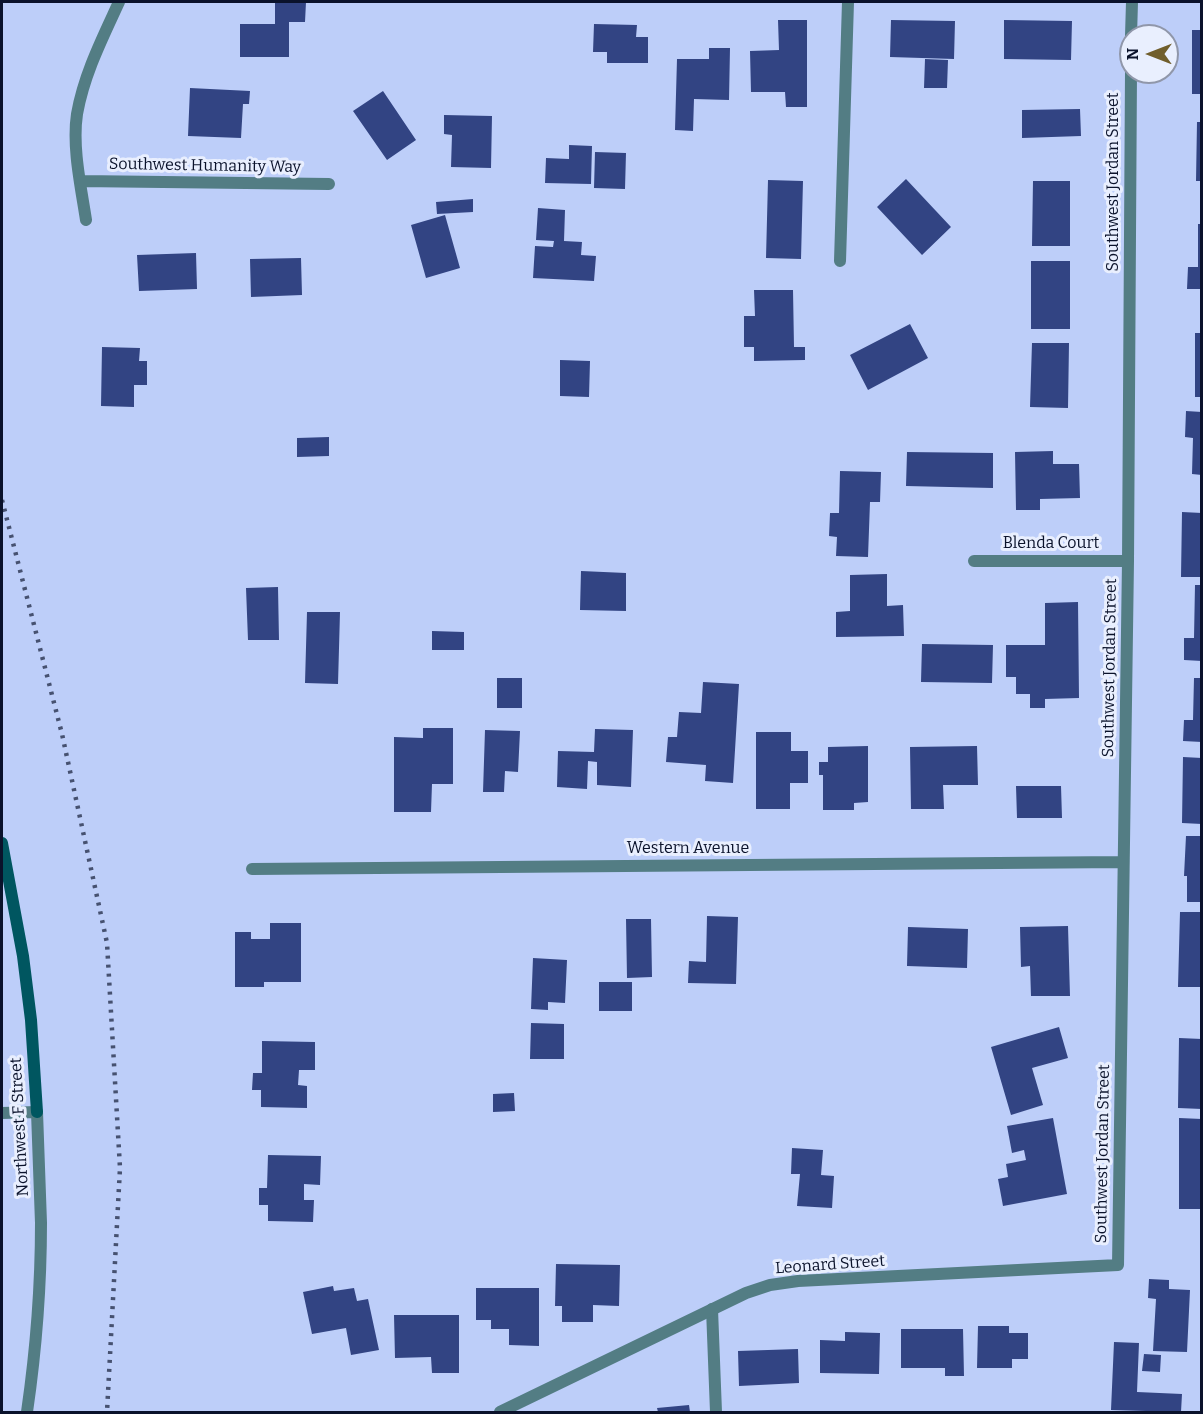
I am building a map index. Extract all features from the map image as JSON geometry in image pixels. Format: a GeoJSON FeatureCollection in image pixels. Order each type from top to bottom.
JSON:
{"type":"FeatureCollection","features":[{"type":"Feature","properties":{"kind":"street"},"geometry":{"type":"LineString","coordinates":[[86,220],[76,143],[77,116],[97,50],[119,2]]}},
{"type":"Feature","properties":{"kind":"street"},"geometry":{"type":"LineString","coordinates":[[840,261],[848,2]]}},
{"type":"Feature","properties":{"kind":"street"},"geometry":{"type":"LineString","coordinates":[[1131,24],[1132,2]]}},
{"type":"Feature","properties":{"kind":"street","name":"Southwest Jordan Street"},"geometry":{"type":"LineString","coordinates":[[1118,1264],[1128,561],[1131,84]]}},
{"type":"Feature","properties":{"kind":"street","name":"Southwest Humanity Way"},"geometry":{"type":"LineString","coordinates":[[80,181],[329,183]]}},
{"type":"Feature","properties":{"kind":"street","name":"Blenda Court"},"geometry":{"type":"LineString","coordinates":[[974,561],[1128,561]]}},
{"type":"Feature","properties":{"kind":"street","name":"Northwest F Street"},"geometry":{"type":"LineString","coordinates":[[2,843],[23,956],[31,1020],[37,1112],[41,1224],[39,1303],[27,1413]]}},
{"type":"Feature","properties":{"kind":"street","name":"Western Avenue"},"geometry":{"type":"LineString","coordinates":[[252,869],[1124,861]]}},
{"type":"Feature","properties":{"kind":"street"},"geometry":{"type":"LineString","coordinates":[[2,1113],[37,1112]]}},
{"type":"Feature","properties":{"kind":"street","name":"Leonard Street"},"geometry":{"type":"LineString","coordinates":[[500,1413],[712,1309],[770,1285],[798,1281],[1118,1264]]}},
{"type":"Feature","properties":{"kind":"street"},"geometry":{"type":"LineString","coordinates":[[712,1309],[716,1413]]}},
{"type":"Feature","properties":{"kind":"building"},"geometry":{"type":"Polygon","coordinates":[[[275,2],[306,2],[305,22],[289,22],[289,57],[240,57],[240,24],[275,24],[275,2]]]}},
{"type":"Feature","properties":{"kind":"building"},"geometry":{"type":"Polygon","coordinates":[[[778,20],[807,20],[807,107],[786,107],[785,92],[751,92],[750,51],[779,50],[778,20]]]}},
{"type":"Feature","properties":{"kind":"building"},"geometry":{"type":"Polygon","coordinates":[[[891,20],[955,21],[954,59],[890,57],[891,20]]]}},
{"type":"Feature","properties":{"kind":"building"},"geometry":{"type":"Polygon","coordinates":[[[1004,20],[1072,21],[1071,60],[1004,59],[1004,20]]]}},
{"type":"Feature","properties":{"kind":"building"},"geometry":{"type":"Polygon","coordinates":[[[594,24],[637,25],[636,37],[648,37],[648,63],[607,63],[607,52],[593,52],[594,24]]]}},
{"type":"Feature","properties":{"kind":"building"},"geometry":{"type":"Polygon","coordinates":[[[1192,30],[1202,30],[1202,94],[1192,94],[1192,30]]]}},
{"type":"Feature","properties":{"kind":"building"},"geometry":{"type":"Polygon","coordinates":[[[709,48],[730,48],[729,100],[694,99],[693,131],[675,130],[677,59],[709,59],[709,48]]]}},
{"type":"Feature","properties":{"kind":"building"},"geometry":{"type":"Polygon","coordinates":[[[925,59],[948,60],[947,88],[924,88],[925,59]]]}},
{"type":"Feature","properties":{"kind":"building"},"geometry":{"type":"Polygon","coordinates":[[[190,88],[250,91],[249,104],[243,104],[241,138],[188,136],[190,88]]]}},
{"type":"Feature","properties":{"kind":"building"},"geometry":{"type":"Polygon","coordinates":[[[383,91],[416,140],[387,160],[353,111],[383,91]]]}},
{"type":"Feature","properties":{"kind":"building"},"geometry":{"type":"Polygon","coordinates":[[[1080,109],[1081,136],[1022,138],[1022,110],[1080,109]]]}},
{"type":"Feature","properties":{"kind":"building"},"geometry":{"type":"Polygon","coordinates":[[[444,115],[492,116],[491,168],[451,167],[452,135],[444,134],[444,115]]]}},
{"type":"Feature","properties":{"kind":"building"},"geometry":{"type":"Polygon","coordinates":[[[1197,122],[1202,122],[1202,181],[1196,181],[1197,122]]]}},
{"type":"Feature","properties":{"kind":"building"},"geometry":{"type":"Polygon","coordinates":[[[569,145],[592,146],[591,184],[545,183],[546,158],[569,159],[569,145]]]}},
{"type":"Feature","properties":{"kind":"building"},"geometry":{"type":"Polygon","coordinates":[[[595,152],[626,153],[625,189],[594,188],[595,152]]]}},
{"type":"Feature","properties":{"kind":"building"},"geometry":{"type":"Polygon","coordinates":[[[906,179],[951,227],[922,255],[877,207],[906,179]]]}},
{"type":"Feature","properties":{"kind":"building"},"geometry":{"type":"Polygon","coordinates":[[[768,180],[803,181],[801,259],[766,258],[768,180]]]}},
{"type":"Feature","properties":{"kind":"building"},"geometry":{"type":"Polygon","coordinates":[[[1033,181],[1070,181],[1070,246],[1032,246],[1033,181]]]}},
{"type":"Feature","properties":{"kind":"building"},"geometry":{"type":"Polygon","coordinates":[[[473,199],[473,212],[437,214],[436,202],[473,199]]]}},
{"type":"Feature","properties":{"kind":"building"},"geometry":{"type":"Polygon","coordinates":[[[538,208],[565,210],[564,241],[582,242],[581,255],[596,256],[594,281],[533,278],[535,246],[553,247],[554,241],[536,240],[538,208]]]}},
{"type":"Feature","properties":{"kind":"building"},"geometry":{"type":"Polygon","coordinates":[[[445,215],[460,268],[426,278],[411,225],[445,215]]]}},
{"type":"Feature","properties":{"kind":"building"},"geometry":{"type":"Polygon","coordinates":[[[1198,224],[1202,224],[1202,289],[1187,289],[1188,267],[1198,267],[1198,224]]]}},
{"type":"Feature","properties":{"kind":"building"},"geometry":{"type":"Polygon","coordinates":[[[196,253],[197,289],[139,291],[137,255],[196,253]]]}},
{"type":"Feature","properties":{"kind":"building"},"geometry":{"type":"Polygon","coordinates":[[[301,258],[302,295],[251,297],[250,259],[301,258]]]}},
{"type":"Feature","properties":{"kind":"building"},"geometry":{"type":"Polygon","coordinates":[[[1031,261],[1070,261],[1070,329],[1031,329],[1031,261]]]}},
{"type":"Feature","properties":{"kind":"building"},"geometry":{"type":"Polygon","coordinates":[[[754,290],[793,290],[794,347],[805,347],[805,360],[754,361],[754,347],[744,347],[744,316],[755,316],[754,290]]]}},
{"type":"Feature","properties":{"kind":"building"},"geometry":{"type":"Polygon","coordinates":[[[910,324],[928,358],[868,390],[850,355],[910,324]]]}},
{"type":"Feature","properties":{"kind":"building"},"geometry":{"type":"Polygon","coordinates":[[[1195,333],[1202,333],[1202,397],[1195,397],[1195,333]]]}},
{"type":"Feature","properties":{"kind":"building"},"geometry":{"type":"Polygon","coordinates":[[[1032,343],[1069,343],[1068,408],[1030,407],[1032,343]]]}},
{"type":"Feature","properties":{"kind":"building"},"geometry":{"type":"Polygon","coordinates":[[[102,347],[140,348],[139,361],[147,361],[147,385],[134,385],[134,407],[101,406],[102,347]]]}},
{"type":"Feature","properties":{"kind":"building"},"geometry":{"type":"Polygon","coordinates":[[[560,360],[590,361],[589,397],[560,396],[560,360]]]}},
{"type":"Feature","properties":{"kind":"building"},"geometry":{"type":"Polygon","coordinates":[[[1186,411],[1202,412],[1202,475],[1192,474],[1193,438],[1185,437],[1186,411]]]}},
{"type":"Feature","properties":{"kind":"building"},"geometry":{"type":"Polygon","coordinates":[[[329,437],[329,456],[297,457],[297,438],[329,437]]]}},
{"type":"Feature","properties":{"kind":"building"},"geometry":{"type":"Polygon","coordinates":[[[1053,451],[1053,464],[1079,464],[1080,498],[1040,499],[1040,510],[1016,510],[1015,452],[1053,451]]]}},
{"type":"Feature","properties":{"kind":"building"},"geometry":{"type":"Polygon","coordinates":[[[907,452],[993,453],[993,488],[906,486],[907,452]]]}},
{"type":"Feature","properties":{"kind":"building"},"geometry":{"type":"Polygon","coordinates":[[[840,471],[881,472],[880,502],[870,502],[868,557],[836,556],[837,537],[829,536],[830,513],[839,513],[840,471]]]}},
{"type":"Feature","properties":{"kind":"building"},"geometry":{"type":"Polygon","coordinates":[[[1182,512],[1202,513],[1202,577],[1181,577],[1182,512]]]}},
{"type":"Feature","properties":{"kind":"building"},"geometry":{"type":"Polygon","coordinates":[[[581,571],[626,573],[626,611],[580,610],[581,571]]]}},
{"type":"Feature","properties":{"kind":"building"},"geometry":{"type":"Polygon","coordinates":[[[887,574],[887,606],[903,605],[904,636],[836,637],[836,612],[850,611],[850,575],[887,574]]]}},
{"type":"Feature","properties":{"kind":"building"},"geometry":{"type":"Polygon","coordinates":[[[1195,585],[1202,585],[1202,661],[1184,660],[1184,638],[1194,638],[1195,585]]]}},
{"type":"Feature","properties":{"kind":"building"},"geometry":{"type":"Polygon","coordinates":[[[278,587],[279,640],[248,640],[246,588],[278,587]]]}},
{"type":"Feature","properties":{"kind":"building"},"geometry":{"type":"Polygon","coordinates":[[[1078,602],[1079,698],[1045,699],[1045,708],[1030,708],[1030,694],[1016,694],[1016,677],[1006,677],[1006,645],[1045,645],[1045,603],[1078,602]]]}},
{"type":"Feature","properties":{"kind":"building"},"geometry":{"type":"Polygon","coordinates":[[[307,612],[340,612],[338,684],[305,683],[307,612]]]}},
{"type":"Feature","properties":{"kind":"building"},"geometry":{"type":"Polygon","coordinates":[[[432,631],[464,632],[464,650],[432,650],[432,631]]]}},
{"type":"Feature","properties":{"kind":"building"},"geometry":{"type":"Polygon","coordinates":[[[922,644],[993,645],[992,683],[921,682],[922,644]]]}},
{"type":"Feature","properties":{"kind":"building"},"geometry":{"type":"Polygon","coordinates":[[[497,678],[522,678],[522,708],[497,708],[497,678]]]}},
{"type":"Feature","properties":{"kind":"building"},"geometry":{"type":"Polygon","coordinates":[[[1194,678],[1202,678],[1202,742],[1183,741],[1184,720],[1193,720],[1194,678]]]}},
{"type":"Feature","properties":{"kind":"building"},"geometry":{"type":"Polygon","coordinates":[[[703,682],[739,684],[733,783],[705,781],[706,765],[666,762],[668,737],[677,737],[679,712],[701,713],[703,682]]]}},
{"type":"Feature","properties":{"kind":"building"},"geometry":{"type":"Polygon","coordinates":[[[423,728],[453,728],[453,784],[432,784],[431,812],[394,812],[394,737],[423,738],[423,728]]]}},
{"type":"Feature","properties":{"kind":"building"},"geometry":{"type":"Polygon","coordinates":[[[595,729],[633,730],[631,787],[597,785],[597,762],[588,761],[587,789],[557,787],[558,751],[594,752],[595,729]]]}},
{"type":"Feature","properties":{"kind":"building"},"geometry":{"type":"Polygon","coordinates":[[[485,730],[520,731],[518,772],[505,771],[504,792],[483,792],[485,730]]]}},
{"type":"Feature","properties":{"kind":"building"},"geometry":{"type":"Polygon","coordinates":[[[756,732],[791,732],[791,751],[808,751],[808,783],[790,783],[790,809],[756,809],[756,732]]]}},
{"type":"Feature","properties":{"kind":"building"},"geometry":{"type":"Polygon","coordinates":[[[868,746],[868,802],[854,803],[854,810],[823,810],[823,775],[819,775],[819,762],[828,762],[828,747],[868,746]]]}},
{"type":"Feature","properties":{"kind":"building"},"geometry":{"type":"Polygon","coordinates":[[[977,746],[978,785],[943,785],[944,809],[911,809],[910,747],[977,746]]]}},
{"type":"Feature","properties":{"kind":"building"},"geometry":{"type":"Polygon","coordinates":[[[1183,757],[1202,758],[1202,824],[1182,823],[1183,757]]]}},
{"type":"Feature","properties":{"kind":"building"},"geometry":{"type":"Polygon","coordinates":[[[1016,786],[1061,786],[1062,818],[1017,818],[1016,786]]]}},
{"type":"Feature","properties":{"kind":"building"},"geometry":{"type":"Polygon","coordinates":[[[1186,836],[1202,836],[1202,902],[1187,902],[1187,876],[1184,876],[1186,836]]]}},
{"type":"Feature","properties":{"kind":"building"},"geometry":{"type":"Polygon","coordinates":[[[1180,912],[1202,912],[1202,987],[1178,987],[1180,912]]]}},
{"type":"Feature","properties":{"kind":"building"},"geometry":{"type":"Polygon","coordinates":[[[707,916],[738,917],[736,984],[688,983],[689,961],[706,962],[707,916]]]}},
{"type":"Feature","properties":{"kind":"building"},"geometry":{"type":"Polygon","coordinates":[[[626,919],[651,919],[652,977],[627,978],[626,919]]]}},
{"type":"Feature","properties":{"kind":"building"},"geometry":{"type":"Polygon","coordinates":[[[270,923],[301,923],[301,982],[264,982],[264,987],[235,987],[235,932],[251,932],[251,939],[270,939],[270,923]]]}},
{"type":"Feature","properties":{"kind":"building"},"geometry":{"type":"Polygon","coordinates":[[[1068,926],[1070,996],[1031,996],[1030,966],[1021,967],[1020,927],[1068,926]]]}},
{"type":"Feature","properties":{"kind":"building"},"geometry":{"type":"Polygon","coordinates":[[[908,927],[968,929],[967,968],[907,966],[908,927]]]}},
{"type":"Feature","properties":{"kind":"building"},"geometry":{"type":"Polygon","coordinates":[[[533,958],[567,960],[565,1003],[548,1002],[548,1010],[531,1009],[533,958]]]}},
{"type":"Feature","properties":{"kind":"building"},"geometry":{"type":"Polygon","coordinates":[[[599,982],[632,982],[632,1011],[599,1011],[599,982]]]}},
{"type":"Feature","properties":{"kind":"building"},"geometry":{"type":"Polygon","coordinates":[[[531,1023],[564,1024],[564,1059],[530,1059],[531,1023]]]}},
{"type":"Feature","properties":{"kind":"building"},"geometry":{"type":"Polygon","coordinates":[[[1059,1027],[1068,1058],[1032,1068],[1043,1105],[1011,1115],[991,1047],[1059,1027]]]}},
{"type":"Feature","properties":{"kind":"building"},"geometry":{"type":"Polygon","coordinates":[[[1179,1038],[1202,1039],[1202,1109],[1178,1108],[1179,1038]]]}},
{"type":"Feature","properties":{"kind":"building"},"geometry":{"type":"Polygon","coordinates":[[[262,1041],[315,1042],[315,1070],[299,1070],[298,1085],[307,1086],[307,1108],[261,1107],[261,1090],[252,1090],[253,1073],[262,1073],[262,1041]]]}},
{"type":"Feature","properties":{"kind":"building"},"geometry":{"type":"Polygon","coordinates":[[[514,1093],[515,1111],[493,1112],[493,1094],[514,1093]]]}},
{"type":"Feature","properties":{"kind":"building"},"geometry":{"type":"Polygon","coordinates":[[[1053,1118],[1067,1194],[1003,1206],[998,1179],[1008,1177],[1006,1164],[1026,1160],[1024,1150],[1012,1153],[1007,1126],[1053,1118]]]}},
{"type":"Feature","properties":{"kind":"building"},"geometry":{"type":"Polygon","coordinates":[[[1179,1118],[1202,1119],[1202,1209],[1179,1209],[1179,1118]]]}},
{"type":"Feature","properties":{"kind":"building"},"geometry":{"type":"Polygon","coordinates":[[[792,1148],[823,1150],[821,1175],[834,1176],[832,1208],[797,1206],[800,1174],[791,1174],[792,1148]]]}},
{"type":"Feature","properties":{"kind":"building"},"geometry":{"type":"Polygon","coordinates":[[[268,1155],[321,1156],[320,1185],[304,1184],[304,1200],[314,1200],[313,1222],[268,1221],[268,1205],[259,1205],[259,1188],[267,1188],[268,1155]]]}},
{"type":"Feature","properties":{"kind":"building"},"geometry":{"type":"Polygon","coordinates":[[[556,1264],[620,1265],[619,1306],[593,1305],[593,1322],[562,1322],[562,1306],[555,1306],[556,1264]]]}},
{"type":"Feature","properties":{"kind":"building"},"geometry":{"type":"Polygon","coordinates":[[[1149,1279],[1169,1280],[1169,1289],[1190,1290],[1187,1352],[1153,1351],[1156,1299],[1148,1298],[1149,1279]]]}},
{"type":"Feature","properties":{"kind":"building"},"geometry":{"type":"Polygon","coordinates":[[[333,1286],[334,1291],[354,1288],[357,1301],[368,1299],[379,1350],[351,1355],[346,1328],[312,1334],[303,1292],[333,1286]]]}},
{"type":"Feature","properties":{"kind":"building"},"geometry":{"type":"Polygon","coordinates":[[[476,1288],[539,1288],[539,1346],[509,1345],[509,1329],[491,1329],[491,1320],[476,1320],[476,1288]]]}},
{"type":"Feature","properties":{"kind":"building"},"geometry":{"type":"Polygon","coordinates":[[[394,1315],[459,1315],[459,1373],[432,1373],[431,1357],[395,1358],[394,1315]]]}},
{"type":"Feature","properties":{"kind":"building"},"geometry":{"type":"Polygon","coordinates":[[[978,1326],[1009,1326],[1009,1333],[1028,1333],[1028,1359],[1012,1359],[1012,1368],[977,1368],[978,1326]]]}},
{"type":"Feature","properties":{"kind":"building"},"geometry":{"type":"Polygon","coordinates":[[[901,1329],[963,1329],[964,1376],[945,1376],[945,1368],[901,1368],[901,1329]]]}},
{"type":"Feature","properties":{"kind":"building"},"geometry":{"type":"Polygon","coordinates":[[[845,1332],[880,1333],[879,1374],[820,1373],[820,1340],[845,1341],[845,1332]]]}},
{"type":"Feature","properties":{"kind":"building"},"geometry":{"type":"Polygon","coordinates":[[[1114,1342],[1139,1343],[1137,1392],[1182,1394],[1181,1412],[1111,1410],[1114,1342]]]}},
{"type":"Feature","properties":{"kind":"building"},"geometry":{"type":"Polygon","coordinates":[[[798,1349],[799,1383],[739,1386],[738,1351],[798,1349]]]}},
{"type":"Feature","properties":{"kind":"building"},"geometry":{"type":"Polygon","coordinates":[[[1144,1354],[1161,1355],[1160,1372],[1142,1371],[1144,1354]]]}},
{"type":"Feature","properties":{"kind":"building"},"geometry":{"type":"Polygon","coordinates":[[[689,1405],[690,1412],[658,1412],[657,1408],[689,1405]]]}},
{"type":"Feature","properties":{"kind":"railway"},"geometry":{"type":"LineString","coordinates":[[2,500],[62,734],[107,943],[120,1168],[107,1412]]}}]}
